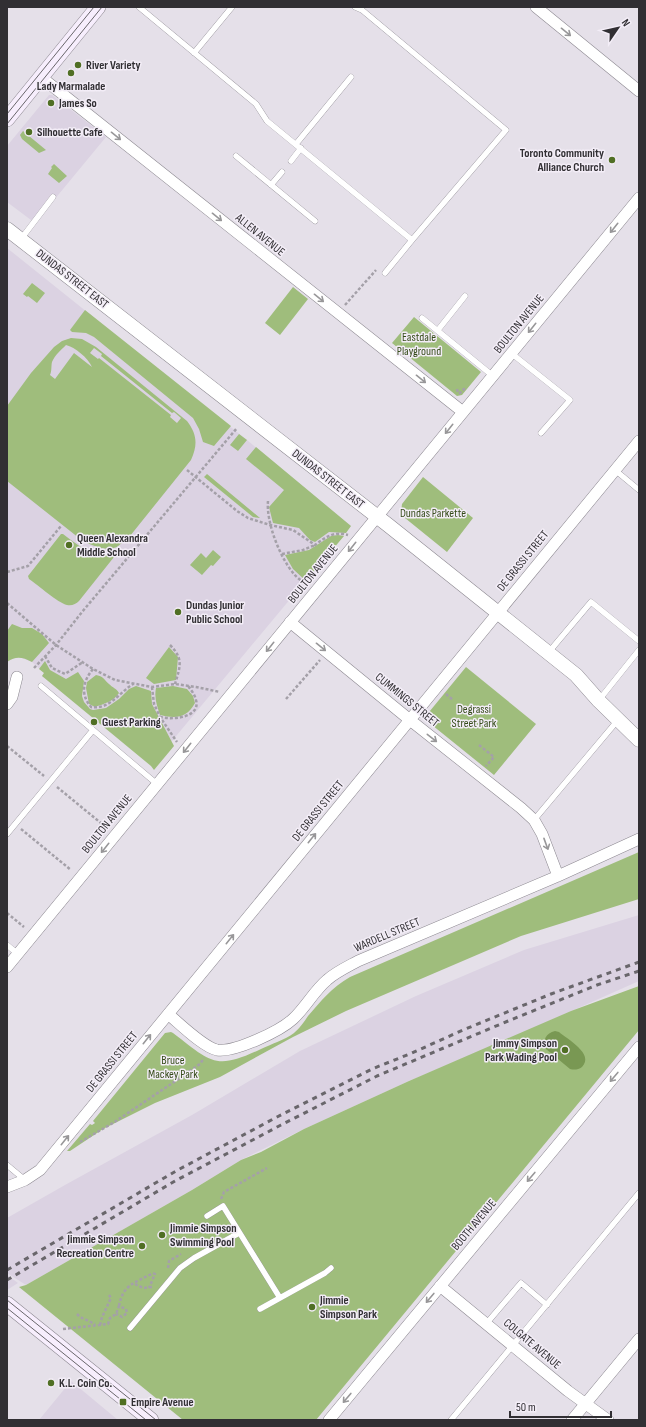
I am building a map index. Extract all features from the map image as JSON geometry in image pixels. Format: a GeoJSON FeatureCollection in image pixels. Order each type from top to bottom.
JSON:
{"type":"FeatureCollection","features":[{"type":"Feature","properties":{"kind":"main road"},"geometry":{"type":"LineString","coordinates":[[7,119],[98,7]]}},
{"type":"Feature","properties":{"kind":"main road"},"geometry":{"type":"LineString","coordinates":[[8,1308],[144,1418]]}},
{"type":"Feature","properties":{"kind":"street"},"geometry":{"type":"LineString","coordinates":[[536,7],[639,91]]}},
{"type":"Feature","properties":{"kind":"street","name":"ALLEN AVENUE"},"geometry":{"type":"LineString","coordinates":[[41,77],[463,412]]}},
{"type":"Feature","properties":{"kind":"street","name":"BOULTON AVENUE"},"geometry":{"type":"LineString","coordinates":[[7,967],[639,198]]}},
{"type":"Feature","properties":{"kind":"street","name":"DUNDAS STREET EAST"},"geometry":{"type":"LineString","coordinates":[[7,229],[377,516],[576,675],[599,701],[639,740]]}},
{"type":"Feature","properties":{"kind":"street","name":"DE GRASSI STREET"},"geometry":{"type":"LineString","coordinates":[[7,1187],[25,1180],[40,1170],[639,441]]}},
{"type":"Feature","properties":{"kind":"street","name":"CUMMINGS STREET"},"geometry":{"type":"LineString","coordinates":[[290,622],[534,820],[542,834],[558,876]]}},
{"type":"Feature","properties":{"kind":"street"},"geometry":{"type":"LineString","coordinates":[[7,704],[12,697],[17,677]]}},
{"type":"Feature","properties":{"kind":"street","name":"WARDELL STREET"},"geometry":{"type":"LineString","coordinates":[[168,1014],[207,1046],[217,1050],[229,1050],[246,1045],[282,1028],[293,1019],[325,981],[337,972],[358,961],[639,840]]}},
{"type":"Feature","properties":{"kind":"street","name":"BOOTH AVENUE"},"geometry":{"type":"LineString","coordinates":[[329,1420],[639,1047]]}},
{"type":"Feature","properties":{"kind":"street","name":"COLGATE AVENUE"},"geometry":{"type":"LineString","coordinates":[[440,1286],[568,1390],[608,1420]]}},
{"type":"Feature","properties":{"kind":"street"},"geometry":{"type":"LineString","coordinates":[[572,1420],[639,1339]]}},
{"type":"Feature","properties":{"kind":"lane"},"geometry":{"type":"LineString","coordinates":[[139,7],[256,104],[267,121],[412,240]]}},
{"type":"Feature","properties":{"kind":"lane"},"geometry":{"type":"LineString","coordinates":[[194,53],[232,7]]}},
{"type":"Feature","properties":{"kind":"lane"},"geometry":{"type":"LineString","coordinates":[[355,7],[362,10],[506,130],[386,272]]}},
{"type":"Feature","properties":{"kind":"lane"},"geometry":{"type":"LineString","coordinates":[[296,144],[351,77]]}},
{"type":"Feature","properties":{"kind":"lane"},"geometry":{"type":"LineString","coordinates":[[291,160],[301,148]]}},
{"type":"Feature","properties":{"kind":"lane"},"geometry":{"type":"LineString","coordinates":[[236,156],[315,221]]}},
{"type":"Feature","properties":{"kind":"lane"},"geometry":{"type":"LineString","coordinates":[[271,185],[282,172]]}},
{"type":"Feature","properties":{"kind":"lane"},"geometry":{"type":"LineString","coordinates":[[21,239],[53,197]]}},
{"type":"Feature","properties":{"kind":"lane"},"geometry":{"type":"LineString","coordinates":[[438,330],[465,296]]}},
{"type":"Feature","properties":{"kind":"lane"},"geometry":{"type":"LineString","coordinates":[[422,318],[493,376]]}},
{"type":"Feature","properties":{"kind":"lane"},"geometry":{"type":"LineString","coordinates":[[511,354],[570,400],[541,433]]}},
{"type":"Feature","properties":{"kind":"lane"},"geometry":{"type":"LineString","coordinates":[[615,470],[639,490]]}},
{"type":"Feature","properties":{"kind":"lane"},"geometry":{"type":"LineString","coordinates":[[548,653],[591,602],[639,641]]}},
{"type":"Feature","properties":{"kind":"lane"},"geometry":{"type":"LineString","coordinates":[[599,701],[639,650]]}},
{"type":"Feature","properties":{"kind":"lane"},"geometry":{"type":"LineString","coordinates":[[42,686],[158,784]]}},
{"type":"Feature","properties":{"kind":"lane"},"geometry":{"type":"LineString","coordinates":[[534,820],[618,720]]}},
{"type":"Feature","properties":{"kind":"lane"},"geometry":{"type":"LineString","coordinates":[[7,834],[93,730]]}},
{"type":"Feature","properties":{"kind":"lane"},"geometry":{"type":"LineString","coordinates":[[7,945],[18,954]]}},
{"type":"Feature","properties":{"kind":"lane"},"geometry":{"type":"LineString","coordinates":[[7,1165],[25,1180]]}},
{"type":"Feature","properties":{"kind":"lane"},"geometry":{"type":"LineString","coordinates":[[451,1420],[639,1193]]}},
{"type":"Feature","properties":{"kind":"lane"},"geometry":{"type":"LineString","coordinates":[[207,1216],[223,1206],[280,1298]]}},
{"type":"Feature","properties":{"kind":"lane"},"geometry":{"type":"LineString","coordinates":[[130,1328],[180,1268],[207,1250],[239,1233]]}},
{"type":"Feature","properties":{"kind":"lane"},"geometry":{"type":"LineString","coordinates":[[260,1309],[325,1273],[331,1268]]}},
{"type":"Feature","properties":{"kind":"lane"},"geometry":{"type":"LineString","coordinates":[[486,1324],[521,1283],[547,1304]]}},
{"type":"Feature","properties":{"kind":"path"},"geometry":{"type":"LineString","coordinates":[[343,307],[378,267],[386,272]]}},
{"type":"Feature","properties":{"kind":"path"},"geometry":{"type":"LineString","coordinates":[[457,389],[458,393],[464,389],[468,392]]}},
{"type":"Feature","properties":{"kind":"path"},"geometry":{"type":"LineString","coordinates":[[34,668],[56,645],[86,606],[237,428]]}},
{"type":"Feature","properties":{"kind":"path"},"geometry":{"type":"LineString","coordinates":[[187,470],[237,511],[248,518],[293,530],[315,545]]}},
{"type":"Feature","properties":{"kind":"path"},"geometry":{"type":"LineString","coordinates":[[268,500],[267,510],[270,525],[282,554],[295,576],[315,592]]}},
{"type":"Feature","properties":{"kind":"path"},"geometry":{"type":"LineString","coordinates":[[7,572],[28,566],[61,526]]}},
{"type":"Feature","properties":{"kind":"path"},"geometry":{"type":"LineString","coordinates":[[282,554],[303,550],[315,545],[332,534],[342,534],[348,536]]}},
{"type":"Feature","properties":{"kind":"path"},"geometry":{"type":"LineString","coordinates":[[7,603],[56,645],[93,669],[115,680],[152,687],[175,684],[217,691],[230,695]]}},
{"type":"Feature","properties":{"kind":"path"},"geometry":{"type":"LineString","coordinates":[[170,645],[179,657],[179,667],[175,684]]}},
{"type":"Feature","properties":{"kind":"path"},"geometry":{"type":"LineString","coordinates":[[45,656],[52,668],[65,674],[83,662]]}},
{"type":"Feature","properties":{"kind":"path"},"geometry":{"type":"LineString","coordinates":[[286,699],[321,658]]}},
{"type":"Feature","properties":{"kind":"path"},"geometry":{"type":"LineString","coordinates":[[93,669],[86,678],[84,686],[85,699],[90,707],[95,708],[112,702],[133,683]]}},
{"type":"Feature","properties":{"kind":"path"},"geometry":{"type":"LineString","coordinates":[[160,717],[167,719],[179,718],[187,716],[191,713],[196,706],[196,700],[188,686]]}},
{"type":"Feature","properties":{"kind":"path"},"geometry":{"type":"LineString","coordinates":[[152,687],[154,704],[160,717],[184,752]]}},
{"type":"Feature","properties":{"kind":"path"},"geometry":{"type":"LineString","coordinates":[[443,692],[453,700]]}},
{"type":"Feature","properties":{"kind":"path"},"geometry":{"type":"LineString","coordinates":[[479,745],[494,756],[484,769]]}},
{"type":"Feature","properties":{"kind":"path"},"geometry":{"type":"LineString","coordinates":[[15,824],[73,872]]}},
{"type":"Feature","properties":{"kind":"path"},"geometry":{"type":"LineString","coordinates":[[7,913],[26,929]]}},
{"type":"Feature","properties":{"kind":"path"},"geometry":{"type":"LineString","coordinates":[[78,1143],[177,1080],[200,1064],[206,1056]]}},
{"type":"Feature","properties":{"kind":"path"},"geometry":{"type":"LineString","coordinates":[[223,1206],[220,1201],[224,1192],[267,1168]]}},
{"type":"Feature","properties":{"kind":"path"},"geometry":{"type":"LineString","coordinates":[[63,1329],[108,1324],[110,1318],[116,1314],[124,1288],[153,1273],[155,1274],[148,1288],[143,1288],[134,1284]]}},
{"type":"Feature","properties":{"kind":"path"},"geometry":{"type":"LineString","coordinates":[[100,1325],[111,1298],[109,1295]]}},
{"type":"Feature","properties":{"kind":"path"},"geometry":{"type":"LineString","coordinates":[[116,1314],[122,1317],[127,1313],[126,1309],[119,1306]]}},
{"type":"Feature","properties":{"kind":"path"},"geometry":{"type":"LineString","coordinates":[[77,1314],[96,1325]]}},
{"type":"Feature","properties":{"kind":"shaded area"},"geometry":{"type":"Polygon","coordinates":[[[49,95],[52,95],[106,137],[35,223],[7,202],[7,146],[49,95]]]}},
{"type":"Feature","properties":{"kind":"shaded area"},"geometry":{"type":"Polygon","coordinates":[[[7,248],[247,440],[351,526],[172,741],[92,716],[42,676],[44,673],[32,662],[19,657],[7,662],[7,248]]]}},
{"type":"Feature","properties":{"kind":"shaded area"},"geometry":{"type":"Polygon","coordinates":[[[639,915],[639,981],[409,1081],[304,1129],[241,1160],[192,1190],[26,1285],[7,1273],[7,1218],[192,1115],[300,1051],[416,996],[524,950],[639,915]]]}},
{"type":"Feature","properties":{"kind":"shaded area","name":"Jimmy Simpson Park Wading Pool"},"geometry":{"type":"Polygon","coordinates":[[[555,1031],[559,1032],[583,1052],[585,1062],[582,1067],[576,1070],[570,1069],[546,1049],[544,1043],[547,1035],[555,1031]]]}},
{"type":"Feature","properties":{"kind":"shaded area"},"geometry":{"type":"Polygon","coordinates":[[[7,1275],[18,1283],[7,1290],[7,1275]]]}},
{"type":"Feature","properties":{"kind":"shaded area"},"geometry":{"type":"Polygon","coordinates":[[[71,1381],[112,1415],[118,1420],[39,1420],[71,1381]]]}},
{"type":"Feature","properties":{"kind":"green space"},"geometry":{"type":"Polygon","coordinates":[[[23,131],[46,150],[39,153],[22,139],[20,135],[23,131]]]}},
{"type":"Feature","properties":{"kind":"green space"},"geometry":{"type":"Polygon","coordinates":[[[54,164],[67,176],[59,183],[48,174],[54,164]]]}},
{"type":"Feature","properties":{"kind":"green space"},"geometry":{"type":"Polygon","coordinates":[[[32,283],[45,293],[37,303],[23,294],[32,283]]]}},
{"type":"Feature","properties":{"kind":"green space"},"geometry":{"type":"Polygon","coordinates":[[[293,287],[308,299],[280,335],[265,323],[293,287]]]}},
{"type":"Feature","properties":{"kind":"green space"},"geometry":{"type":"Polygon","coordinates":[[[85,310],[231,426],[214,446],[203,442],[199,429],[193,418],[94,337],[86,333],[72,332],[70,330],[85,310]]]}},
{"type":"Feature","properties":{"kind":"green space","name":"Eastdale Playground"},"geometry":{"type":"Polygon","coordinates":[[[414,317],[481,372],[462,395],[457,396],[392,343],[414,317]]]}},
{"type":"Feature","properties":{"kind":"green space"},"geometry":{"type":"Polygon","coordinates":[[[71,338],[82,339],[96,347],[187,421],[195,435],[195,449],[191,460],[130,536],[117,547],[110,549],[100,548],[84,542],[7,481],[7,406],[31,373],[54,347],[62,341],[71,338]],[[66,345],[56,355],[52,362],[50,375],[55,379],[74,353],[92,367],[81,353],[66,345]],[[94,348],[90,353],[98,359],[99,358],[171,415],[170,417],[177,423],[181,418],[174,412],[172,413],[101,356],[102,354],[94,348]]]}},
{"type":"Feature","properties":{"kind":"green space"},"geometry":{"type":"Polygon","coordinates":[[[239,434],[247,440],[238,451],[230,445],[239,434]]]}},
{"type":"Feature","properties":{"kind":"green space"},"geometry":{"type":"Polygon","coordinates":[[[256,447],[351,526],[346,533],[329,532],[315,542],[310,540],[299,528],[273,523],[269,507],[284,490],[246,459],[256,447]]]}},
{"type":"Feature","properties":{"kind":"green space"},"geometry":{"type":"Polygon","coordinates":[[[207,474],[260,518],[253,517],[204,477],[207,474]]]}},
{"type":"Feature","properties":{"kind":"green space","name":"Dundas Parkette"},"geometry":{"type":"Polygon","coordinates":[[[423,477],[473,518],[447,552],[405,518],[401,512],[402,504],[423,477]]]}},
{"type":"Feature","properties":{"kind":"green space"},"geometry":{"type":"Polygon","coordinates":[[[61,534],[92,552],[115,555],[79,601],[71,605],[63,604],[29,579],[28,576],[61,534]]]}},
{"type":"Feature","properties":{"kind":"green space"},"geometry":{"type":"Polygon","coordinates":[[[331,536],[344,536],[306,581],[293,569],[285,555],[309,550],[331,536]]]}},
{"type":"Feature","properties":{"kind":"green space"},"geometry":{"type":"Polygon","coordinates":[[[213,550],[221,557],[202,575],[190,565],[201,553],[206,558],[213,550]]]}},
{"type":"Feature","properties":{"kind":"green space"},"geometry":{"type":"Polygon","coordinates":[[[12,624],[22,628],[32,628],[42,634],[49,643],[32,662],[19,658],[7,662],[7,631],[12,624]]]}},
{"type":"Feature","properties":{"kind":"green space"},"geometry":{"type":"Polygon","coordinates":[[[169,647],[178,657],[176,680],[154,684],[146,678],[169,647]]]}},
{"type":"Feature","properties":{"kind":"green space"},"geometry":{"type":"Polygon","coordinates":[[[45,661],[50,670],[66,679],[78,672],[84,681],[82,696],[84,702],[90,709],[93,710],[106,708],[119,699],[129,689],[136,686],[151,691],[152,704],[174,746],[154,770],[42,676],[44,673],[39,669],[45,661]]]}},
{"type":"Feature","properties":{"kind":"green space","name":"Degrassi Street Park"},"geometry":{"type":"Polygon","coordinates":[[[466,667],[536,724],[494,775],[427,721],[425,717],[466,667]]]}},
{"type":"Feature","properties":{"kind":"green space"},"geometry":{"type":"Polygon","coordinates":[[[96,675],[102,677],[119,693],[112,700],[95,707],[89,704],[86,688],[87,682],[96,675]]]}},
{"type":"Feature","properties":{"kind":"green space"},"geometry":{"type":"Polygon","coordinates":[[[173,686],[187,689],[193,696],[195,703],[188,712],[180,716],[171,717],[160,715],[156,699],[156,688],[173,686]]]}},
{"type":"Feature","properties":{"kind":"green space","name":"Bruce Mackey Park"},"geometry":{"type":"Polygon","coordinates":[[[639,852],[639,899],[521,936],[346,1011],[293,1037],[220,1077],[155,1103],[103,1129],[70,1151],[67,1151],[90,1124],[92,1125],[95,1123],[93,1121],[165,1033],[173,1033],[205,1057],[214,1060],[233,1060],[246,1056],[294,1033],[337,985],[350,977],[639,852]]]}},
{"type":"Feature","properties":{"kind":"green space","name":"Jimmie Simpson Park"},"geometry":{"type":"Polygon","coordinates":[[[639,986],[639,1030],[316,1420],[183,1420],[19,1287],[26,1285],[192,1190],[241,1160],[261,1152],[304,1129],[409,1081],[571,1011],[639,986]]]}},
{"type":"Feature","properties":{"kind":"tram line"},"geometry":{"type":"LineString","coordinates":[[7,114],[94,7]]}},
{"type":"Feature","properties":{"kind":"tram line"},"geometry":{"type":"LineString","coordinates":[[7,124],[102,7]]}},
{"type":"Feature","properties":{"kind":"tram line"},"geometry":{"type":"LineString","coordinates":[[7,1300],[156,1420]]}},
{"type":"Feature","properties":{"kind":"tram line"},"geometry":{"type":"LineString","coordinates":[[7,1308],[146,1420]]}},
{"type":"Feature","properties":{"kind":"railway"},"geometry":{"type":"LineString","coordinates":[[7,1270],[176,1171],[277,1117],[372,1069],[551,994],[639,962]]}},
{"type":"Feature","properties":{"kind":"railway"},"geometry":{"type":"LineString","coordinates":[[7,1280],[175,1181],[377,1076],[597,985],[639,971]]}},
{"type":"Feature","properties":{"kind":"place","name":"River Variety"},"geometry":{"type":"Point","coordinates":[78,65]}},
{"type":"Feature","properties":{"kind":"place","name":"Lady Marmalade"},"geometry":{"type":"Point","coordinates":[71,73]}},
{"type":"Feature","properties":{"kind":"place","name":"James So"},"geometry":{"type":"Point","coordinates":[51,103]}},
{"type":"Feature","properties":{"kind":"place","name":"Silhouette Cafe"},"geometry":{"type":"Point","coordinates":[29,132]}},
{"type":"Feature","properties":{"kind":"place","name":"Toronto Community Alliance Church"},"geometry":{"type":"Point","coordinates":[612,160]}},
{"type":"Feature","properties":{"kind":"place","name":"Queen Alexandra Middle School"},"geometry":{"type":"Point","coordinates":[69,545]}},
{"type":"Feature","properties":{"kind":"place","name":"Dundas Junior Public School"},"geometry":{"type":"Point","coordinates":[178,612]}},
{"type":"Feature","properties":{"kind":"place","name":"Guest Parking"},"geometry":{"type":"Point","coordinates":[94,722]}},
{"type":"Feature","properties":{"kind":"place","name":"Jimmy Simpson Park Wading Pool"},"geometry":{"type":"Point","coordinates":[565,1050]}},
{"type":"Feature","properties":{"kind":"place","name":"Jimmie Simpson Swimming Pool"},"geometry":{"type":"Point","coordinates":[162,1235]}},
{"type":"Feature","properties":{"kind":"place","name":"Jimmie Simpson Recreation Centre"},"geometry":{"type":"Point","coordinates":[142,1246]}},
{"type":"Feature","properties":{"kind":"place","name":"Jimmie Simpson Park"},"geometry":{"type":"Point","coordinates":[312,1307]}},
{"type":"Feature","properties":{"kind":"place","name":"K.L. Coin Co."},"geometry":{"type":"Point","coordinates":[51,1383]}},
{"type":"Feature","properties":{"kind":"place","name":"Empire Avenue"},"geometry":{"type":"Point","coordinates":[123,1402]}}]}
